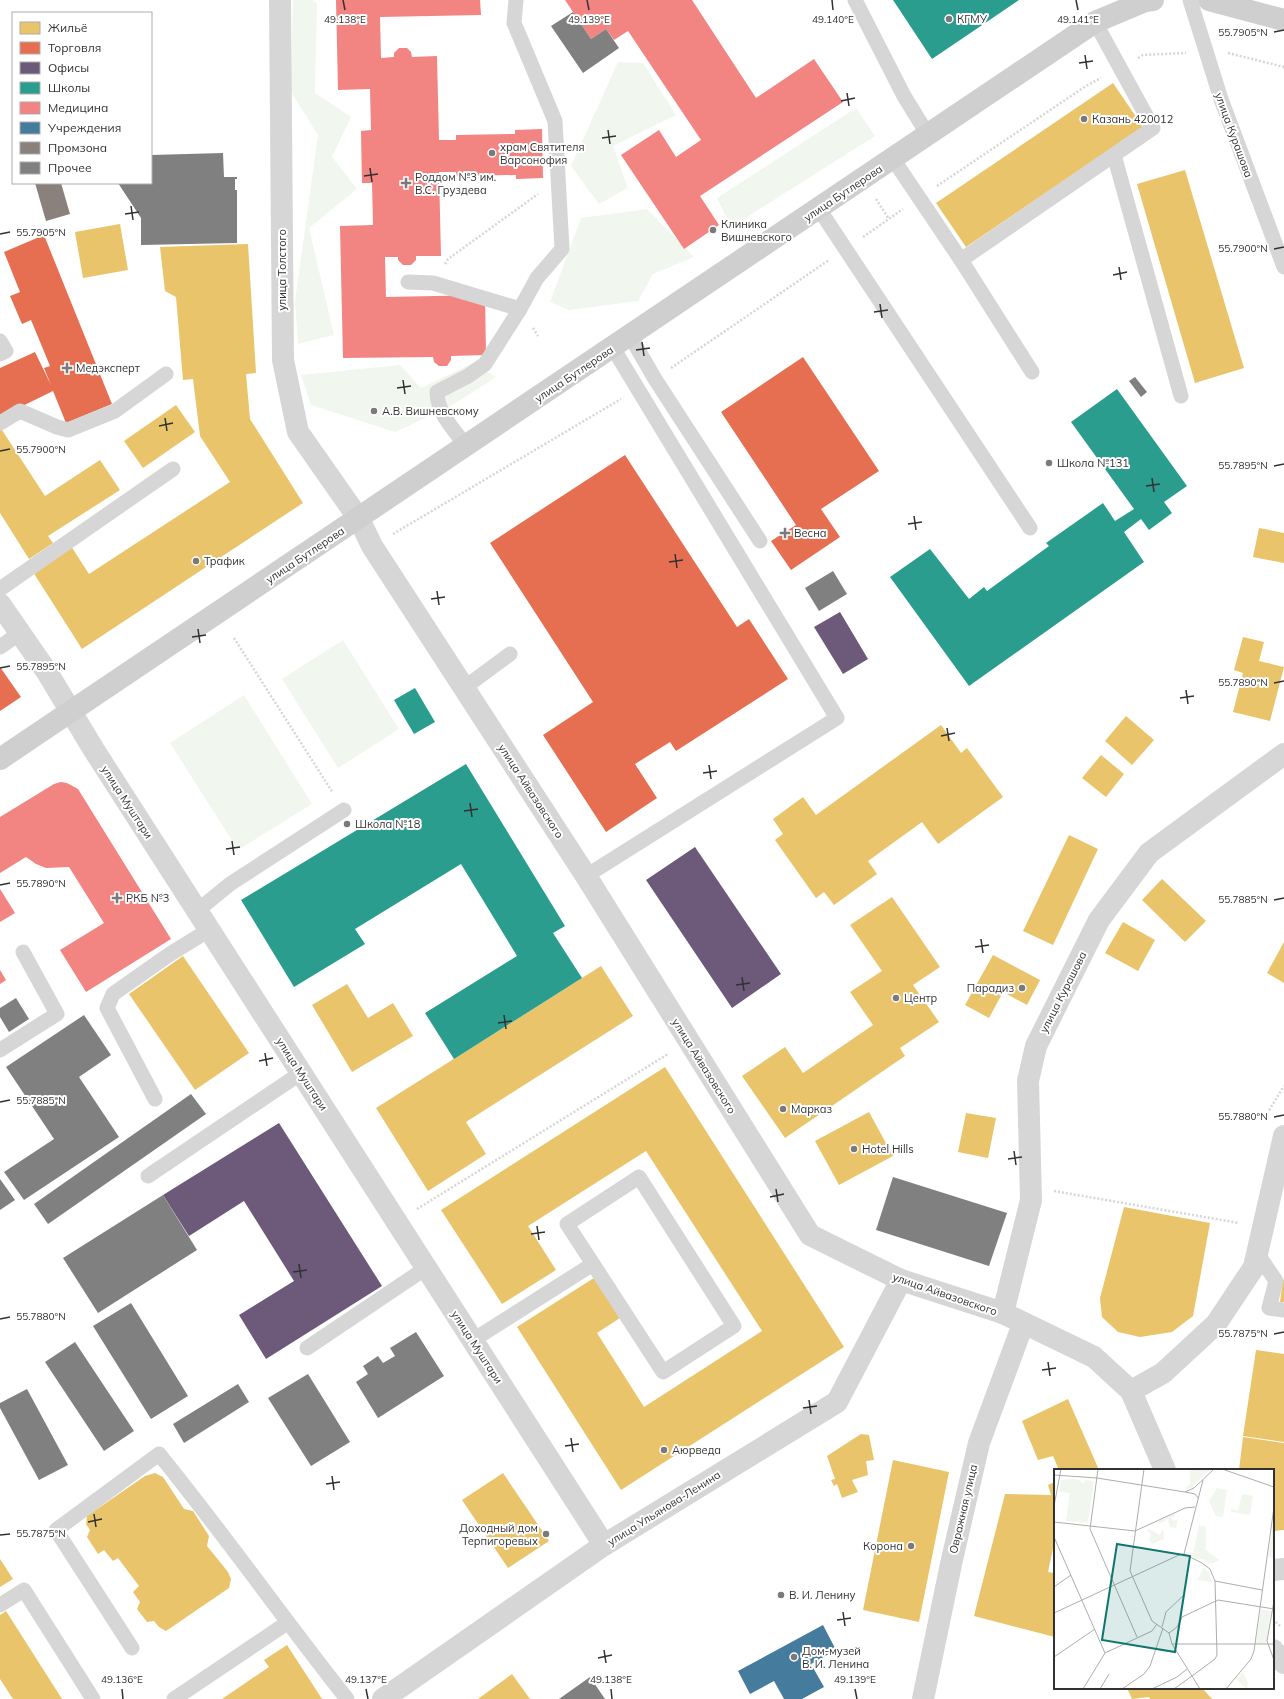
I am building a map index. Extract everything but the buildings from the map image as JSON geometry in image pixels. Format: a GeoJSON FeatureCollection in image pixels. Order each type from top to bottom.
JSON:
{"type":"FeatureCollection","features":[{"type":"Feature","properties":{"kind":"main road","name":"улица Бутлерова"},"geometry":{"type":"LineString","coordinates":[[0,759],[467,447],[1095,22],[1145,1],[1153,0]]}},
{"type":"Feature","properties":{"kind":"main road"},"geometry":{"type":"LineString","coordinates":[[1209,0],[1284,20]]}},
{"type":"Feature","properties":{"kind":"street","name":"улица Толстого"},"geometry":{"type":"LineString","coordinates":[[280,0],[283,360],[298,432],[359,519]]}},
{"type":"Feature","properties":{"kind":"street","name":"улица Айвазовского"},"geometry":{"type":"LineString","coordinates":[[359,519],[372,546],[586,876],[810,1235],[901,1280],[1002,1313],[1094,1357],[1131,1391],[1165,1469]]}},
{"type":"Feature","properties":{"kind":"street","name":"улица Муштари"},"geometry":{"type":"LineString","coordinates":[[0,604],[47,672],[70,711],[197,911],[604,1545]]}},
{"type":"Feature","properties":{"kind":"street","name":"улица Курашова"},"geometry":{"type":"LineString","coordinates":[[1002,1313],[1031,1200],[1028,1081],[1036,1046],[1099,920],[1149,853],[1284,754]]}},
{"type":"Feature","properties":{"kind":"street"},"geometry":{"type":"LineString","coordinates":[[1131,1391],[1163,1373],[1216,1324],[1254,1267],[1284,1136]]}},
{"type":"Feature","properties":{"kind":"street","name":"улица Ульянова-Ленина"},"geometry":{"type":"LineString","coordinates":[[383,1699],[604,1545],[837,1402],[901,1280]]}},
{"type":"Feature","properties":{"kind":"street","name":"Овражная улица"},"geometry":{"type":"LineString","coordinates":[[923,1699],[950,1564],[979,1443],[1023,1324]]}},
{"type":"Feature","properties":{"kind":"street"},"geometry":{"type":"LineString","coordinates":[[1274,1570],[1284,1569]]}},
{"type":"Feature","properties":{"kind":"street"},"geometry":{"type":"LineString","coordinates":[[1274,1651],[1284,1663]]}},
{"type":"Feature","properties":{"kind":"lane"},"geometry":{"type":"LineString","coordinates":[[467,447],[443,413],[437,401],[437,392],[468,376],[485,364],[520,309],[537,278],[562,249],[557,180],[555,121],[514,23],[516,0]]}},
{"type":"Feature","properties":{"kind":"lane"},"geometry":{"type":"LineString","coordinates":[[855,0],[904,96],[928,135]]}},
{"type":"Feature","properties":{"kind":"lane","name":"улица Курашова"},"geometry":{"type":"LineString","coordinates":[[1190,0],[1221,99],[1284,267]]}},
{"type":"Feature","properties":{"kind":"lane"},"geometry":{"type":"LineString","coordinates":[[961,260],[1153,128],[1095,22]]}},
{"type":"Feature","properties":{"kind":"lane"},"geometry":{"type":"LineString","coordinates":[[1114,155],[1181,396]]}},
{"type":"Feature","properties":{"kind":"lane"},"geometry":{"type":"LineString","coordinates":[[893,159],[961,260],[1032,372]]}},
{"type":"Feature","properties":{"kind":"lane"},"geometry":{"type":"LineString","coordinates":[[819,209],[1030,528]]}},
{"type":"Feature","properties":{"kind":"lane"},"geometry":{"type":"LineString","coordinates":[[408,282],[433,283],[520,309]]}},
{"type":"Feature","properties":{"kind":"lane"},"geometry":{"type":"LineString","coordinates":[[0,341],[6,351],[0,354]]}},
{"type":"Feature","properties":{"kind":"lane"},"geometry":{"type":"LineString","coordinates":[[622,342],[655,379],[760,541]]}},
{"type":"Feature","properties":{"kind":"lane"},"geometry":{"type":"LineString","coordinates":[[586,876],[837,718],[622,342]]}},
{"type":"Feature","properties":{"kind":"lane"},"geometry":{"type":"LineString","coordinates":[[0,423],[20,411],[57,427],[68,430],[115,411],[166,374]]}},
{"type":"Feature","properties":{"kind":"lane"},"geometry":{"type":"LineString","coordinates":[[0,588],[173,469]]}},
{"type":"Feature","properties":{"kind":"lane"},"geometry":{"type":"LineString","coordinates":[[0,646],[20,633]]}},
{"type":"Feature","properties":{"kind":"lane"},"geometry":{"type":"LineString","coordinates":[[464,688],[510,654]]}},
{"type":"Feature","properties":{"kind":"lane"},"geometry":{"type":"LineString","coordinates":[[197,911],[230,884],[344,810]]}},
{"type":"Feature","properties":{"kind":"lane"},"geometry":{"type":"LineString","coordinates":[[155,1099],[107,1008],[113,994],[170,954],[210,930]]}},
{"type":"Feature","properties":{"kind":"lane"},"geometry":{"type":"LineString","coordinates":[[0,1050],[57,1014],[23,952]]}},
{"type":"Feature","properties":{"kind":"lane"},"geometry":{"type":"LineString","coordinates":[[148,1176],[301,1073]]}},
{"type":"Feature","properties":{"kind":"lane"},"geometry":{"type":"LineString","coordinates":[[639,1177],[734,1326],[663,1372],[593,1264],[567,1224],[639,1177]]}},
{"type":"Feature","properties":{"kind":"lane"},"geometry":{"type":"LineString","coordinates":[[1257,1253],[1276,1280],[1270,1308],[1284,1310]]}},
{"type":"Feature","properties":{"kind":"lane"},"geometry":{"type":"LineString","coordinates":[[473,1340],[593,1264]]}},
{"type":"Feature","properties":{"kind":"lane"},"geometry":{"type":"LineString","coordinates":[[307,1348],[426,1268]]}},
{"type":"Feature","properties":{"kind":"lane"},"geometry":{"type":"LineString","coordinates":[[132,1648],[56,1530],[159,1454],[198,1502],[287,1623],[347,1699]]}},
{"type":"Feature","properties":{"kind":"lane"},"geometry":{"type":"LineString","coordinates":[[0,1605],[24,1590],[93,1699]]}},
{"type":"Feature","properties":{"kind":"lane"},"geometry":{"type":"LineString","coordinates":[[174,1699],[287,1623]]}},
{"type":"Feature","properties":{"kind":"path"},"geometry":{"type":"LineString","coordinates":[[433,283],[448,259],[557,180]]}},
{"type":"Feature","properties":{"kind":"path"},"geometry":{"type":"LineString","coordinates":[[234,638],[344,810]]}},
{"type":"Feature","properties":{"kind":"path"},"geometry":{"type":"LineString","coordinates":[[397,1222],[689,1041]]}},
{"type":"Feature","properties":{"kind":"path"},"geometry":{"type":"LineString","coordinates":[[1030,1187],[1263,1228]]}},
{"type":"Feature","properties":{"kind":"shaded area"},"geometry":{"type":"Polygon","coordinates":[[[293,0],[313,0],[317,4],[315,93],[351,117],[332,157],[357,189],[309,228],[334,335],[298,344],[295,301],[318,135],[291,92],[293,0]]]}},
{"type":"Feature","properties":{"kind":"shaded area"},"geometry":{"type":"Polygon","coordinates":[[[618,62],[643,63],[676,115],[613,146],[628,188],[599,204],[571,166],[618,62]]]}},
{"type":"Feature","properties":{"kind":"shaded area"},"geometry":{"type":"Polygon","coordinates":[[[856,108],[875,136],[731,227],[717,198],[856,108]]]}},
{"type":"Feature","properties":{"kind":"shaded area"},"geometry":{"type":"Polygon","coordinates":[[[647,209],[694,257],[653,274],[638,301],[569,310],[550,302],[581,218],[647,209]]]}},
{"type":"Feature","properties":{"kind":"shaded area"},"geometry":{"type":"Polygon","coordinates":[[[473,363],[496,377],[451,406],[395,432],[311,405],[301,375],[400,365],[421,388],[473,363]]]}},
{"type":"Feature","properties":{"kind":"shaded area"},"geometry":{"type":"Polygon","coordinates":[[[343,640],[399,729],[338,768],[282,679],[343,640]]]}},
{"type":"Feature","properties":{"kind":"shaded area"},"geometry":{"type":"Polygon","coordinates":[[[244,695],[312,804],[238,850],[170,743],[244,695]]]}},
{"type":"Feature","properties":{"kind":"place","name":"КГМУ"},"geometry":{"type":"Point","coordinates":[949,19]}},
{"type":"Feature","properties":{"kind":"place","name":"Казань 420012"},"geometry":{"type":"Point","coordinates":[1084,119]}},
{"type":"Feature","properties":{"kind":"place","name":"храм Святителя Варсонофия"},"geometry":{"type":"Point","coordinates":[492,153]}},
{"type":"Feature","properties":{"kind":"place","name":"Роддом №3 им. В.С. Груздева"},"geometry":{"type":"Point","coordinates":[406,183]}},
{"type":"Feature","properties":{"kind":"place","name":"Клиника Вишневского"},"geometry":{"type":"Point","coordinates":[713,230]}},
{"type":"Feature","properties":{"kind":"place","name":"Медэксперт"},"geometry":{"type":"Point","coordinates":[67,368]}},
{"type":"Feature","properties":{"kind":"place","name":"А.В. Вишневскому"},"geometry":{"type":"Point","coordinates":[374,411]}},
{"type":"Feature","properties":{"kind":"place","name":"Школа №131"},"geometry":{"type":"Point","coordinates":[1049,463]}},
{"type":"Feature","properties":{"kind":"place","name":"Весна"},"geometry":{"type":"Point","coordinates":[785,533]}},
{"type":"Feature","properties":{"kind":"place","name":"Трафик"},"geometry":{"type":"Point","coordinates":[196,561]}},
{"type":"Feature","properties":{"kind":"place","name":"Школа №18"},"geometry":{"type":"Point","coordinates":[347,824]}},
{"type":"Feature","properties":{"kind":"place","name":"РКБ №3"},"geometry":{"type":"Point","coordinates":[117,898]}},
{"type":"Feature","properties":{"kind":"place","name":"Парадиз"},"geometry":{"type":"Point","coordinates":[1022,988]}},
{"type":"Feature","properties":{"kind":"place","name":"Центр"},"geometry":{"type":"Point","coordinates":[896,998]}},
{"type":"Feature","properties":{"kind":"place","name":"Марказ"},"geometry":{"type":"Point","coordinates":[783,1109]}},
{"type":"Feature","properties":{"kind":"place","name":"Hotel Hills"},"geometry":{"type":"Point","coordinates":[854,1149]}},
{"type":"Feature","properties":{"kind":"place","name":"Аюрведа"},"geometry":{"type":"Point","coordinates":[664,1450]}},
{"type":"Feature","properties":{"kind":"place","name":"Доходный дом Терпигоревых"},"geometry":{"type":"Point","coordinates":[546,1534]}},
{"type":"Feature","properties":{"kind":"place","name":"Корона"},"geometry":{"type":"Point","coordinates":[911,1546]}},
{"type":"Feature","properties":{"kind":"place","name":"В. И. Ленину"},"geometry":{"type":"Point","coordinates":[781,1595]}},
{"type":"Feature","properties":{"kind":"place","name":"Дом-музей В. И. Ленина"},"geometry":{"type":"Point","coordinates":[794,1657]}}]}
